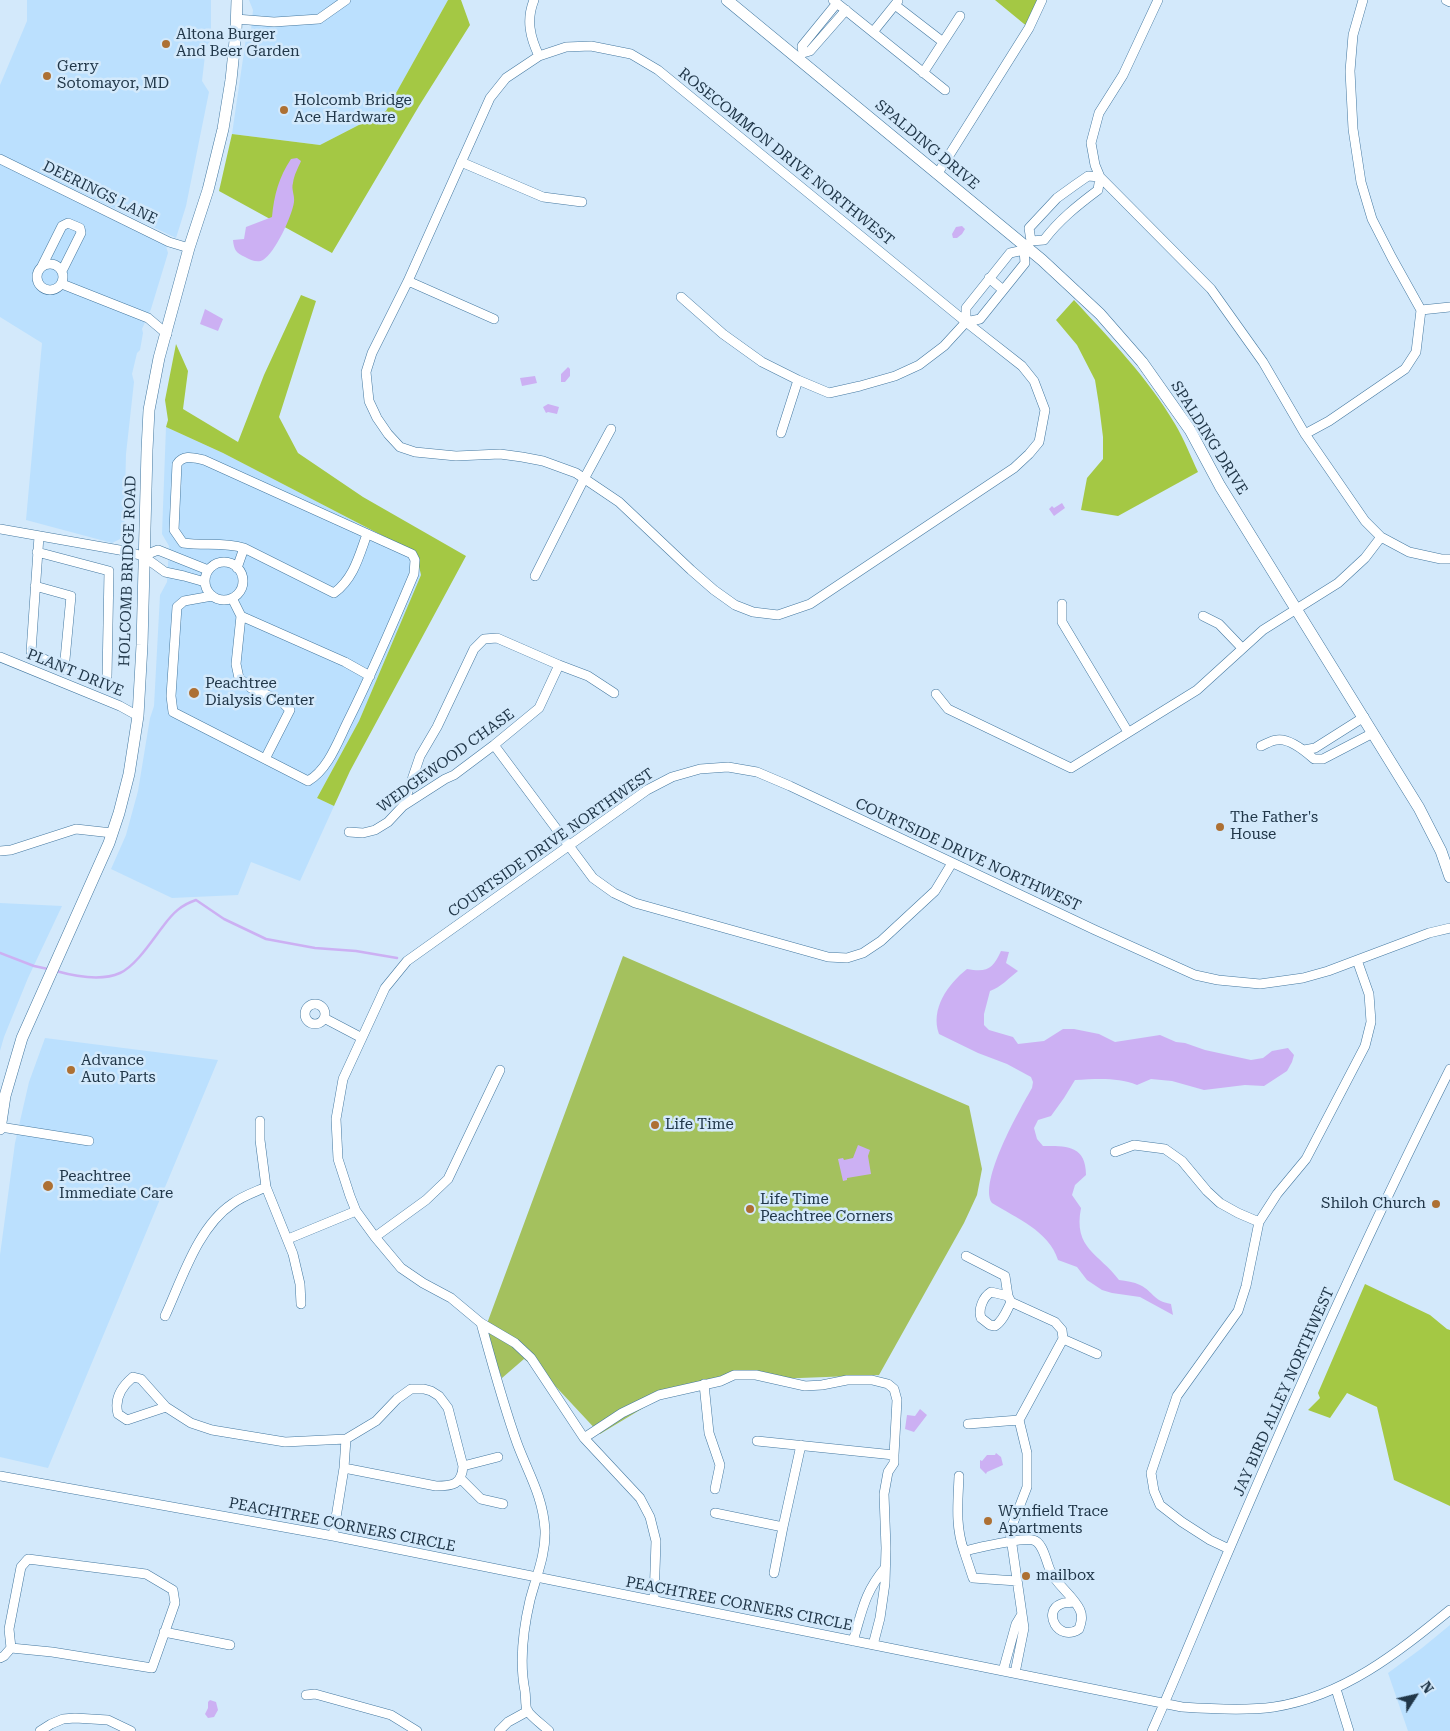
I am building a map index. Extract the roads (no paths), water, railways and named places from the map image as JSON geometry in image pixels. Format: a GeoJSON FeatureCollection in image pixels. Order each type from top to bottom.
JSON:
{"type":"FeatureCollection","features":[{"type":"Feature","properties":{"kind":"main road","name":"HOLCOMB BRIDGE ROAD"},"geometry":{"type":"LineString","coordinates":[[0,1128],[6,1096],[22,1038],[112,833],[128,774],[138,716],[149,410],[156,370],[189,248],[208,190],[224,124],[232,80],[237,0]]}},
{"type":"Feature","properties":{"kind":"main road","name":"SPALDING DRIVE"},"geometry":{"type":"LineString","coordinates":[[727,0],[801,55],[938,173],[1027,246],[1100,314],[1142,362],[1190,430],[1220,486],[1419,808],[1441,851],[1450,877]]}},
{"type":"Feature","properties":{"kind":"street"},"geometry":{"type":"LineString","coordinates":[[236,19],[274,22],[319,19],[346,0]]}},
{"type":"Feature","properties":{"kind":"street"},"geometry":{"type":"LineString","coordinates":[[534,0],[529,24],[532,40],[539,56]]}},
{"type":"Feature","properties":{"kind":"street"},"geometry":{"type":"LineString","coordinates":[[938,173],[1020,43],[1042,0]]}},
{"type":"Feature","properties":{"kind":"street"},"geometry":{"type":"LineString","coordinates":[[1158,0],[1123,75],[1099,113],[1092,144],[1095,165],[1100,176],[1211,289],[1264,362],[1305,434],[1348,499],[1365,521],[1380,537],[1409,552],[1441,559],[1450,559]]}},
{"type":"Feature","properties":{"kind":"street"},"geometry":{"type":"LineString","coordinates":[[1305,434],[1328,421],[1405,368],[1416,352],[1421,310],[1372,219],[1361,182],[1354,129],[1350,71],[1353,34],[1363,0]]}},
{"type":"Feature","properties":{"kind":"street"},"geometry":{"type":"LineString","coordinates":[[1446,0],[1450,2]]}},
{"type":"Feature","properties":{"kind":"street"},"geometry":{"type":"LineString","coordinates":[[801,55],[802,46],[835,1],[945,90]]}},
{"type":"Feature","properties":{"kind":"street"},"geometry":{"type":"LineString","coordinates":[[873,32],[897,2],[943,42]]}},
{"type":"Feature","properties":{"kind":"street"},"geometry":{"type":"LineString","coordinates":[[801,55],[810,51],[846,10]]}},
{"type":"Feature","properties":{"kind":"street"},"geometry":{"type":"LineString","coordinates":[[923,72],[960,16]]}},
{"type":"Feature","properties":{"kind":"street","name":"ROSECOMMON DRIVE NORTHWEST"},"geometry":{"type":"LineString","coordinates":[[591,46],[631,54],[658,70],[1022,366],[1034,381],[1045,410],[1039,442],[1014,468],[810,604],[778,615],[753,612],[735,605],[703,580],[619,502],[576,473],[543,461],[522,457],[500,454],[456,456],[414,452],[400,447],[377,418],[369,401],[366,372],[372,353],[408,281],[461,162],[490,98],[506,78],[539,56],[566,47],[591,46]]}},
{"type":"Feature","properties":{"kind":"street","name":"DEERINGS LANE"},"geometry":{"type":"LineString","coordinates":[[0,159],[169,242],[189,248]]}},
{"type":"Feature","properties":{"kind":"street"},"geometry":{"type":"LineString","coordinates":[[461,162],[543,197],[582,202]]}},
{"type":"Feature","properties":{"kind":"street"},"geometry":{"type":"LineString","coordinates":[[681,297],[723,334],[762,362],[829,393],[895,376],[919,365],[944,346],[966,322],[980,320],[1025,263],[1029,228],[1058,198],[1088,176],[1100,176]]}},
{"type":"Feature","properties":{"kind":"street"},"geometry":{"type":"LineString","coordinates":[[966,322],[966,308],[1010,253],[1044,240],[1071,211],[1098,190],[1100,176]]}},
{"type":"Feature","properties":{"kind":"street"},"geometry":{"type":"LineString","coordinates":[[42,266],[56,265],[62,271],[64,280],[55,290],[42,288],[37,276],[42,266],[62,226],[68,222],[80,228],[82,234],[62,271]]}},
{"type":"Feature","properties":{"kind":"street"},"geometry":{"type":"LineString","coordinates":[[989,278],[1003,290]]}},
{"type":"Feature","properties":{"kind":"street"},"geometry":{"type":"LineString","coordinates":[[408,281],[494,319]]}},
{"type":"Feature","properties":{"kind":"street"},"geometry":{"type":"LineString","coordinates":[[62,284],[148,318],[167,334]]}},
{"type":"Feature","properties":{"kind":"street"},"geometry":{"type":"LineString","coordinates":[[1421,310],[1450,307]]}},
{"type":"Feature","properties":{"kind":"street"},"geometry":{"type":"LineString","coordinates":[[781,433],[798,380]]}},
{"type":"Feature","properties":{"kind":"street"},"geometry":{"type":"LineString","coordinates":[[535,576],[611,429]]}},
{"type":"Feature","properties":{"kind":"street"},"geometry":{"type":"LineString","coordinates":[[212,596],[184,601],[177,607],[171,696],[173,712],[308,781],[314,778],[327,761],[370,676],[414,574],[415,560],[412,554],[368,534],[204,460],[186,457],[180,459],[177,464],[174,530],[183,543],[232,544],[334,592],[352,574],[368,534]]}},
{"type":"Feature","properties":{"kind":"street"},"geometry":{"type":"LineString","coordinates":[[0,529],[125,551],[143,556],[165,572],[205,582]]}},
{"type":"Feature","properties":{"kind":"street"},"geometry":{"type":"LineString","coordinates":[[35,586],[71,596],[64,670],[31,652],[35,586],[39,536]]}},
{"type":"Feature","properties":{"kind":"street"},"geometry":{"type":"LineString","coordinates":[[936,694],[948,709],[1071,768],[1197,690],[1263,630],[1338,583],[1365,558],[1380,537]]}},
{"type":"Feature","properties":{"kind":"street"},"geometry":{"type":"LineString","coordinates":[[237,568],[244,548]]}},
{"type":"Feature","properties":{"kind":"street"},"geometry":{"type":"LineString","coordinates":[[143,556],[158,550],[208,570]]}},
{"type":"Feature","properties":{"kind":"street"},"geometry":{"type":"LineString","coordinates":[[38,552],[109,570],[107,677]]}},
{"type":"Feature","properties":{"kind":"street"},"geometry":{"type":"LineString","coordinates":[[225,562],[237,568],[240,572],[242,584],[240,590],[232,598],[222,600],[208,592],[205,582],[208,570],[219,563],[225,562]]}},
{"type":"Feature","properties":{"kind":"street"},"geometry":{"type":"LineString","coordinates":[[232,598],[241,616],[236,664],[239,678],[250,688],[281,701],[290,710],[265,759]]}},
{"type":"Feature","properties":{"kind":"street"},"geometry":{"type":"LineString","coordinates":[[1062,604],[1062,622],[1128,732]]}},
{"type":"Feature","properties":{"kind":"street"},"geometry":{"type":"LineString","coordinates":[[241,616],[345,662],[370,676]]}},
{"type":"Feature","properties":{"kind":"street"},"geometry":{"type":"LineString","coordinates":[[1203,616],[1219,624],[1242,648]]}},
{"type":"Feature","properties":{"kind":"street"},"geometry":{"type":"LineString","coordinates":[[403,806],[420,756],[437,727],[474,649],[484,638],[497,638],[588,676],[614,694]]}},
{"type":"Feature","properties":{"kind":"street","name":"PLANT DRIVE"},"geometry":{"type":"LineString","coordinates":[[0,657],[120,706],[138,716]]}},
{"type":"Feature","properties":{"kind":"street","name":"WEDGEWOOD CHASE"},"geometry":{"type":"LineString","coordinates":[[349,832],[362,833],[375,830],[388,822],[403,806],[454,775],[494,746],[539,708],[559,665]]}},
{"type":"Feature","properties":{"kind":"street"},"geometry":{"type":"LineString","coordinates":[[1304,750],[1315,748],[1364,717]]}},
{"type":"Feature","properties":{"kind":"street"},"geometry":{"type":"LineString","coordinates":[[1261,746],[1278,740],[1304,750],[1314,759],[1323,759],[1373,733]]}},
{"type":"Feature","properties":{"kind":"street"},"geometry":{"type":"LineString","coordinates":[[494,746],[593,878],[614,893],[635,903],[828,957],[847,958],[863,954],[881,941],[935,891],[952,863]]}},
{"type":"Feature","properties":{"kind":"street","name":"COURTSIDE DRIVE NORTHWEST"},"geometry":{"type":"LineString","coordinates":[[654,1600],[656,1541],[650,1518],[640,1498],[584,1438],[531,1358],[515,1343],[481,1323],[451,1298],[422,1283],[401,1268],[356,1212],[338,1159],[336,1119],[343,1079],[388,982],[407,961],[647,790],[672,777],[700,769],[728,767],[757,772],[774,779],[1195,975],[1240,983],[1260,984],[1303,978],[1328,971],[1430,933],[1450,928]]}},
{"type":"Feature","properties":{"kind":"street"},"geometry":{"type":"LineString","coordinates":[[0,851],[11,850],[76,829],[112,833]]}},
{"type":"Feature","properties":{"kind":"street"},"geometry":{"type":"LineString","coordinates":[[1229,1549],[1210,1540],[1160,1505],[1154,1490],[1151,1474],[1176,1396],[1238,1311],[1246,1286],[1259,1222],[1277,1194],[1306,1159],[1364,1046],[1371,1022],[1369,994],[1357,960]]}},
{"type":"Feature","properties":{"kind":"street"},"geometry":{"type":"LineString","coordinates":[[324,1018],[362,1038]]}},
{"type":"Feature","properties":{"kind":"street","name":"JAY BIRD ALLEY NORTHWEST"},"geometry":{"type":"LineString","coordinates":[[1152,1731],[1292,1406],[1403,1164],[1450,1068]]}},
{"type":"Feature","properties":{"kind":"street"},"geometry":{"type":"LineString","coordinates":[[375,1237],[426,1200],[448,1179],[500,1070]]}},
{"type":"Feature","properties":{"kind":"street"},"geometry":{"type":"LineString","coordinates":[[260,1120],[260,1140],[266,1187],[288,1239],[299,1278],[300,1304]]}},
{"type":"Feature","properties":{"kind":"street"},"geometry":{"type":"LineString","coordinates":[[0,1128],[89,1142]]}},
{"type":"Feature","properties":{"kind":"street"},"geometry":{"type":"LineString","coordinates":[[1115,1152],[1134,1145],[1165,1150],[1182,1161],[1207,1191],[1220,1203],[1259,1222]]}},
{"type":"Feature","properties":{"kind":"street"},"geometry":{"type":"LineString","coordinates":[[166,1316],[196,1247],[210,1225],[231,1204],[266,1187]]}},
{"type":"Feature","properties":{"kind":"street"},"geometry":{"type":"LineString","coordinates":[[288,1239],[356,1212]]}},
{"type":"Feature","properties":{"kind":"street"},"geometry":{"type":"LineString","coordinates":[[966,1256],[1006,1276],[1010,1299],[1055,1322],[1062,1330],[1063,1339],[1019,1420],[1027,1453],[1027,1487],[1010,1531],[1024,1628],[1015,1673]]}},
{"type":"Feature","properties":{"kind":"street"},"geometry":{"type":"LineString","coordinates":[[481,1323],[500,1390],[518,1444],[535,1482],[542,1510],[545,1530],[544,1551],[538,1578],[530,1600],[522,1664],[528,1711],[549,1731]]}},
{"type":"Feature","properties":{"kind":"street"},"geometry":{"type":"LineString","coordinates":[[1063,1339],[1097,1354]]}},
{"type":"Feature","properties":{"kind":"street"},"geometry":{"type":"LineString","coordinates":[[584,1438],[622,1413],[659,1395],[721,1381],[734,1375],[756,1375],[805,1386],[847,1380],[872,1380],[888,1384],[894,1389],[897,1400],[894,1463],[888,1472],[884,1494],[886,1548],[883,1601],[872,1645]]}},
{"type":"Feature","properties":{"kind":"street"},"geometry":{"type":"LineString","coordinates":[[166,1407],[127,1420],[118,1414],[116,1406],[123,1386],[133,1377],[141,1379],[166,1407],[191,1422],[212,1430],[285,1442],[346,1439],[376,1421],[397,1399],[411,1389],[424,1389],[439,1396],[448,1408],[463,1466],[461,1479]]}},
{"type":"Feature","properties":{"kind":"street"},"geometry":{"type":"LineString","coordinates":[[704,1384],[709,1433],[720,1464],[715,1489]]}},
{"type":"Feature","properties":{"kind":"street"},"geometry":{"type":"LineString","coordinates":[[968,1424],[1019,1420]]}},
{"type":"Feature","properties":{"kind":"street"},"geometry":{"type":"LineString","coordinates":[[333,1536],[344,1468],[346,1439]]}},
{"type":"Feature","properties":{"kind":"street"},"geometry":{"type":"LineString","coordinates":[[757,1441],[894,1455]]}},
{"type":"Feature","properties":{"kind":"street"},"geometry":{"type":"LineString","coordinates":[[774,1574],[801,1445]]}},
{"type":"Feature","properties":{"kind":"street"},"geometry":{"type":"LineString","coordinates":[[463,1466],[498,1457]]}},
{"type":"Feature","properties":{"kind":"street"},"geometry":{"type":"LineString","coordinates":[[344,1468],[436,1486],[449,1486],[461,1479]]}},
{"type":"Feature","properties":{"kind":"street","name":"PEACHTREE CORNERS CIRCLE"},"geometry":{"type":"LineString","coordinates":[[0,1476],[333,1536],[1182,1707],[1212,1710],[1272,1707],[1291,1704],[1336,1689],[1380,1665],[1450,1610]]}},
{"type":"Feature","properties":{"kind":"street"},"geometry":{"type":"LineString","coordinates":[[959,1476],[957,1521],[959,1539],[973,1578],[1017,1581]]}},
{"type":"Feature","properties":{"kind":"street"},"geometry":{"type":"LineString","coordinates":[[461,1479],[481,1499],[504,1504]]}},
{"type":"Feature","properties":{"kind":"street"},"geometry":{"type":"LineString","coordinates":[[715,1512],[783,1527]]}},
{"type":"Feature","properties":{"kind":"street"},"geometry":{"type":"LineString","coordinates":[[964,1551],[1011,1541],[1032,1539],[1040,1545],[1050,1572],[1074,1602]]}},
{"type":"Feature","properties":{"kind":"street"},"geometry":{"type":"LineString","coordinates":[[0,1658],[11,1648],[9,1629],[21,1567],[28,1559],[146,1574],[173,1590],[175,1603],[152,1668],[52,1652],[11,1648]]}},
{"type":"Feature","properties":{"kind":"street"},"geometry":{"type":"LineString","coordinates":[[853,1641],[866,1595],[874,1581],[885,1568]]}},
{"type":"Feature","properties":{"kind":"street"},"geometry":{"type":"LineString","coordinates":[[1003,1670],[1016,1624],[1022,1614]]}},
{"type":"Feature","properties":{"kind":"street"},"geometry":{"type":"LineString","coordinates":[[164,1632],[230,1646]]}},
{"type":"Feature","properties":{"kind":"street"},"geometry":{"type":"LineString","coordinates":[[1336,1689],[1349,1731]]}},
{"type":"Feature","properties":{"kind":"street"},"geometry":{"type":"LineString","coordinates":[[306,1695],[314,1694],[391,1715],[417,1731]]}},
{"type":"Feature","properties":{"kind":"street"},"geometry":{"type":"LineString","coordinates":[[499,1731],[508,1722],[528,1711]]}},
{"type":"Feature","properties":{"kind":"street"},"geometry":{"type":"LineString","coordinates":[[40,1731],[62,1719],[75,1718],[108,1720],[131,1731]]}},
{"type":"Feature","properties":{"kind":"waterway"},"geometry":{"type":"LineString","coordinates":[[56,971],[79,976],[105,977],[126,970],[174,913],[186,904],[196,900],[224,919],[266,939],[315,948],[356,951],[397,958]]}},
{"type":"Feature","properties":{"kind":"waterway"},"geometry":{"type":"LineString","coordinates":[[0,953],[34,966],[48,969]]}},
{"type":"Feature","properties":{"kind":"place","name":"Altona Burger And Beer Garden"},"geometry":{"type":"Point","coordinates":[166,44]}},
{"type":"Feature","properties":{"kind":"place","name":"Gerry Sotomayor, MD"},"geometry":{"type":"Point","coordinates":[47,76]}},
{"type":"Feature","properties":{"kind":"place","name":"Holcomb Bridge Ace Hardware"},"geometry":{"type":"Point","coordinates":[284,110]}},
{"type":"Feature","properties":{"kind":"place","name":"Peachtree Dialysis Center"},"geometry":{"type":"Point","coordinates":[194,693]}},
{"type":"Feature","properties":{"kind":"place","name":"The Father's House"},"geometry":{"type":"Point","coordinates":[1220,827]}},
{"type":"Feature","properties":{"kind":"place","name":"Advance Auto Parts"},"geometry":{"type":"Point","coordinates":[71,1070]}},
{"type":"Feature","properties":{"kind":"place","name":"Life Time"},"geometry":{"type":"Point","coordinates":[655,1125]}},
{"type":"Feature","properties":{"kind":"place","name":"Peachtree Immediate Care"},"geometry":{"type":"Point","coordinates":[48,1186]}},
{"type":"Feature","properties":{"kind":"place","name":"Shiloh Church"},"geometry":{"type":"Point","coordinates":[1436,1204]}},
{"type":"Feature","properties":{"kind":"place","name":"Life Time Peachtree Corners"},"geometry":{"type":"Point","coordinates":[750,1209]}},
{"type":"Feature","properties":{"kind":"place","name":"Wynfield Trace Apartments"},"geometry":{"type":"Point","coordinates":[988,1521]}},
{"type":"Feature","properties":{"kind":"place","name":"mailbox"},"geometry":{"type":"Point","coordinates":[1026,1576]}}]}
